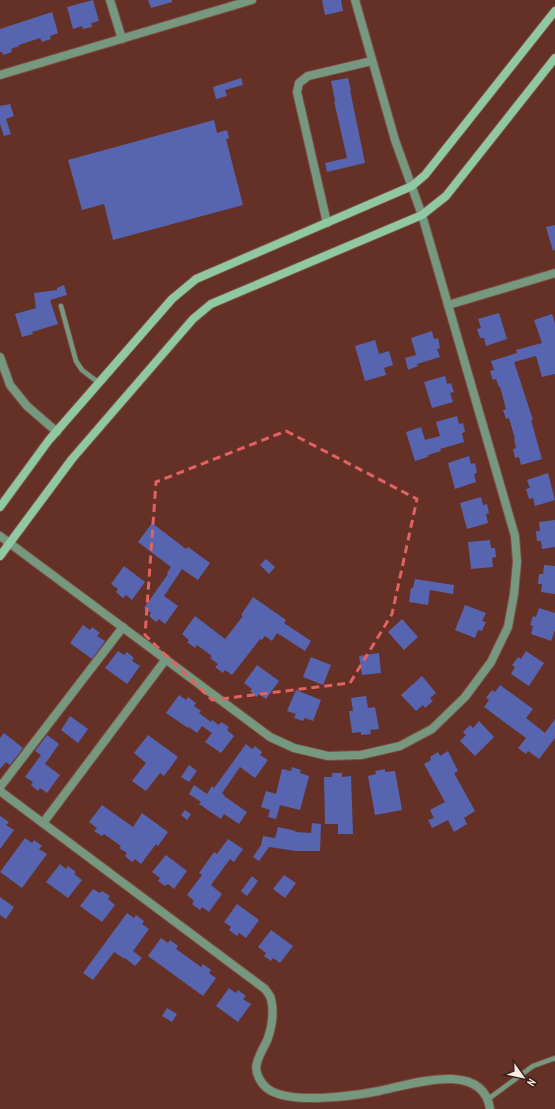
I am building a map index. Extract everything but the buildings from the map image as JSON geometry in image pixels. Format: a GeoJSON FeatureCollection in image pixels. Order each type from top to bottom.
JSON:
{"type":"FeatureCollection","features":[{"type":"Feature","properties":{"kind":"street"},"geometry":{"type":"LineString","coordinates":[[110,0],[122,38]]}},
{"type":"Feature","properties":{"kind":"street"},"geometry":{"type":"LineString","coordinates":[[0,75],[252,0]]}},
{"type":"Feature","properties":{"kind":"street"},"geometry":{"type":"LineString","coordinates":[[0,536],[270,737],[294,748],[328,756],[361,755],[400,746],[432,729],[465,697],[491,662],[508,627],[514,594],[517,562],[515,536],[422,215],[395,140],[355,0]]}},
{"type":"Feature","properties":{"kind":"street"},"geometry":{"type":"LineString","coordinates":[[0,507],[57,432],[172,299],[196,279],[412,186],[425,175],[555,11]]}},
{"type":"Feature","properties":{"kind":"street"},"geometry":{"type":"LineString","coordinates":[[0,556],[72,459],[193,319],[211,304],[422,215],[446,196],[555,58]]}},
{"type":"Feature","properties":{"kind":"street"},"geometry":{"type":"LineString","coordinates":[[327,223],[297,92],[299,83],[308,76],[372,61]]}},
{"type":"Feature","properties":{"kind":"street"},"geometry":{"type":"LineString","coordinates":[[448,305],[555,273]]}},
{"type":"Feature","properties":{"kind":"street"},"geometry":{"type":"LineString","coordinates":[[0,356],[10,385],[27,406],[57,432]]}},
{"type":"Feature","properties":{"kind":"street"},"geometry":{"type":"LineString","coordinates":[[0,787],[123,627]]}},
{"type":"Feature","properties":{"kind":"street"},"geometry":{"type":"LineString","coordinates":[[43,823],[166,659]]}},
{"type":"Feature","properties":{"kind":"street"},"geometry":{"type":"LineString","coordinates":[[0,792],[265,989],[271,997],[273,1013],[268,1038],[256,1064],[258,1078],[268,1089],[282,1096],[308,1098],[344,1096],[378,1091],[416,1082],[442,1078],[462,1081],[479,1087],[487,1100],[490,1109]]}},
{"type":"Feature","properties":{"kind":"lane"},"geometry":{"type":"LineString","coordinates":[[61,306],[76,361],[82,370],[99,383]]}},
{"type":"Feature","properties":{"kind":"lane"},"geometry":{"type":"LineString","coordinates":[[487,1100],[533,1066],[555,1058]]}},
{"type":"Feature","properties":{"kind":"highlighted area"},"geometry":{"type":"Polygon","coordinates":[[[286,431],[417,499],[392,614],[350,683],[212,700],[145,635],[156,482],[286,431]]]}}]}
